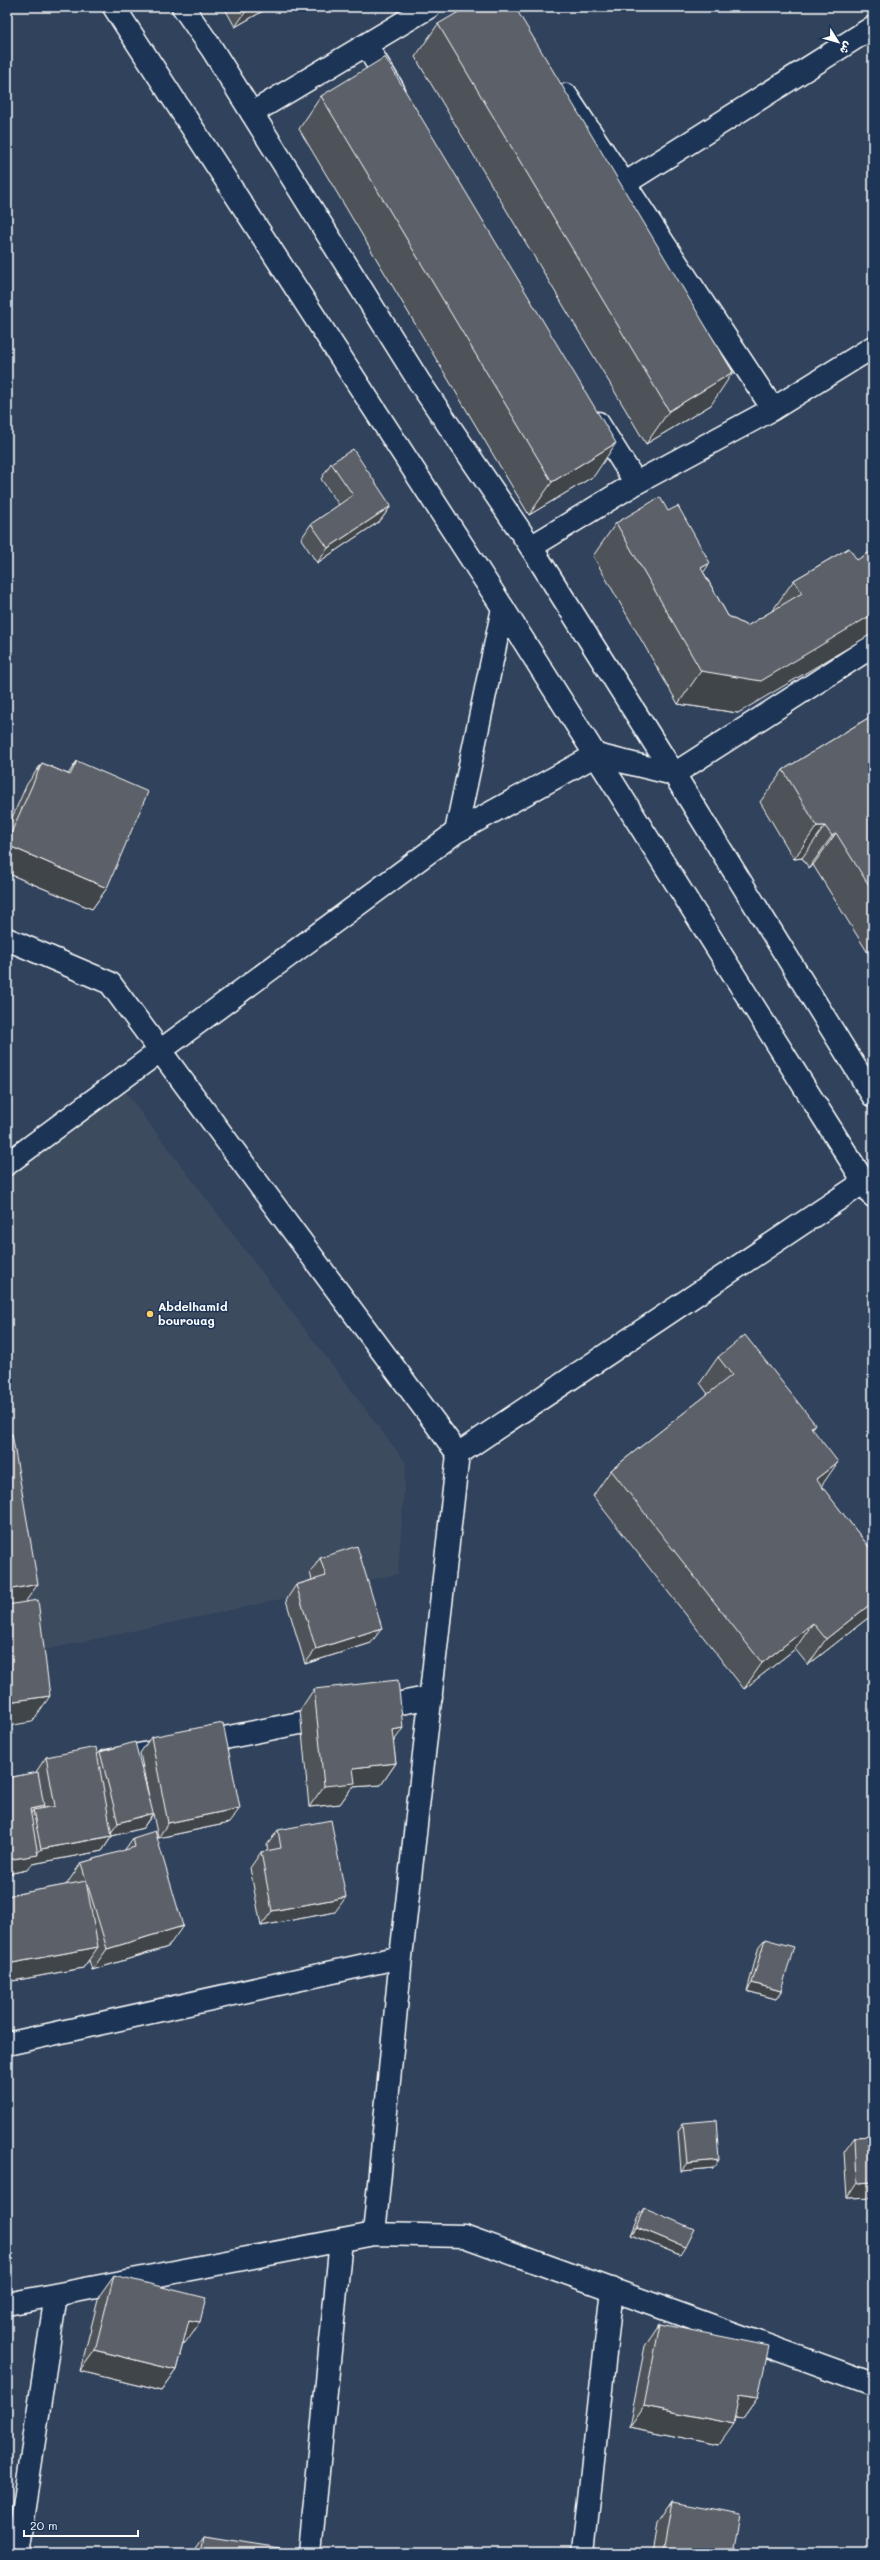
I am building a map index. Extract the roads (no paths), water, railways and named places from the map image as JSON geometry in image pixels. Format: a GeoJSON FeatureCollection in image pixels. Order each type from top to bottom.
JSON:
{"type":"FeatureCollection","features":[{"type":"Feature","properties":{"kind":"street"},"geometry":{"type":"LineString","coordinates":[[114,7],[503,608],[868,1189],[458,1454]]}},
{"type":"Feature","properties":{"kind":"street"},"geometry":{"type":"LineString","coordinates":[[183,7],[212,49],[420,383],[531,547],[674,774],[873,1096]]}},
{"type":"Feature","properties":{"kind":"street"},"geometry":{"type":"LineString","coordinates":[[252,113],[429,7]]}},
{"type":"Feature","properties":{"kind":"street"},"geometry":{"type":"LineString","coordinates":[[624,184],[873,27]]}},
{"type":"Feature","properties":{"kind":"street"},"geometry":{"type":"LineString","coordinates":[[366,45],[404,106]]}},
{"type":"Feature","properties":{"kind":"street"},"geometry":{"type":"LineString","coordinates":[[556,79],[774,409]]}},
{"type":"Feature","properties":{"kind":"street"},"geometry":{"type":"LineString","coordinates":[[531,547],[636,483],[774,409],[873,347]]}},
{"type":"Feature","properties":{"kind":"street"},"geometry":{"type":"LineString","coordinates":[[586,402],[636,483]]}},
{"type":"Feature","properties":{"kind":"street"},"geometry":{"type":"LineString","coordinates":[[456,832],[503,608]]}},
{"type":"Feature","properties":{"kind":"street"},"geometry":{"type":"LineString","coordinates":[[7,1164],[456,832],[596,755],[674,774],[873,646]]}},
{"type":"Feature","properties":{"kind":"street"},"geometry":{"type":"LineString","coordinates":[[7,939],[110,982],[458,1454],[401,1957],[374,2234]]}},
{"type":"Feature","properties":{"kind":"street"},"geometry":{"type":"LineString","coordinates":[[84,1765],[431,1697]]}},
{"type":"Feature","properties":{"kind":"street"},"geometry":{"type":"LineString","coordinates":[[7,2044],[401,1957]]}},
{"type":"Feature","properties":{"kind":"street"},"geometry":{"type":"LineString","coordinates":[[7,2304],[374,2234],[464,2236],[873,2384]]}},
{"type":"Feature","properties":{"kind":"street"},"geometry":{"type":"LineString","coordinates":[[310,2553],[341,2240]]}},
{"type":"Feature","properties":{"kind":"street"},"geometry":{"type":"LineString","coordinates":[[583,2553],[612,2289]]}},
{"type":"Feature","properties":{"kind":"street"},"geometry":{"type":"LineString","coordinates":[[17,2553],[56,2294]]}},
{"type":"Feature","properties":{"kind":"place","name":"Abdelhamid bourouag"},"geometry":{"type":"Point","coordinates":[150,1314]}}]}
